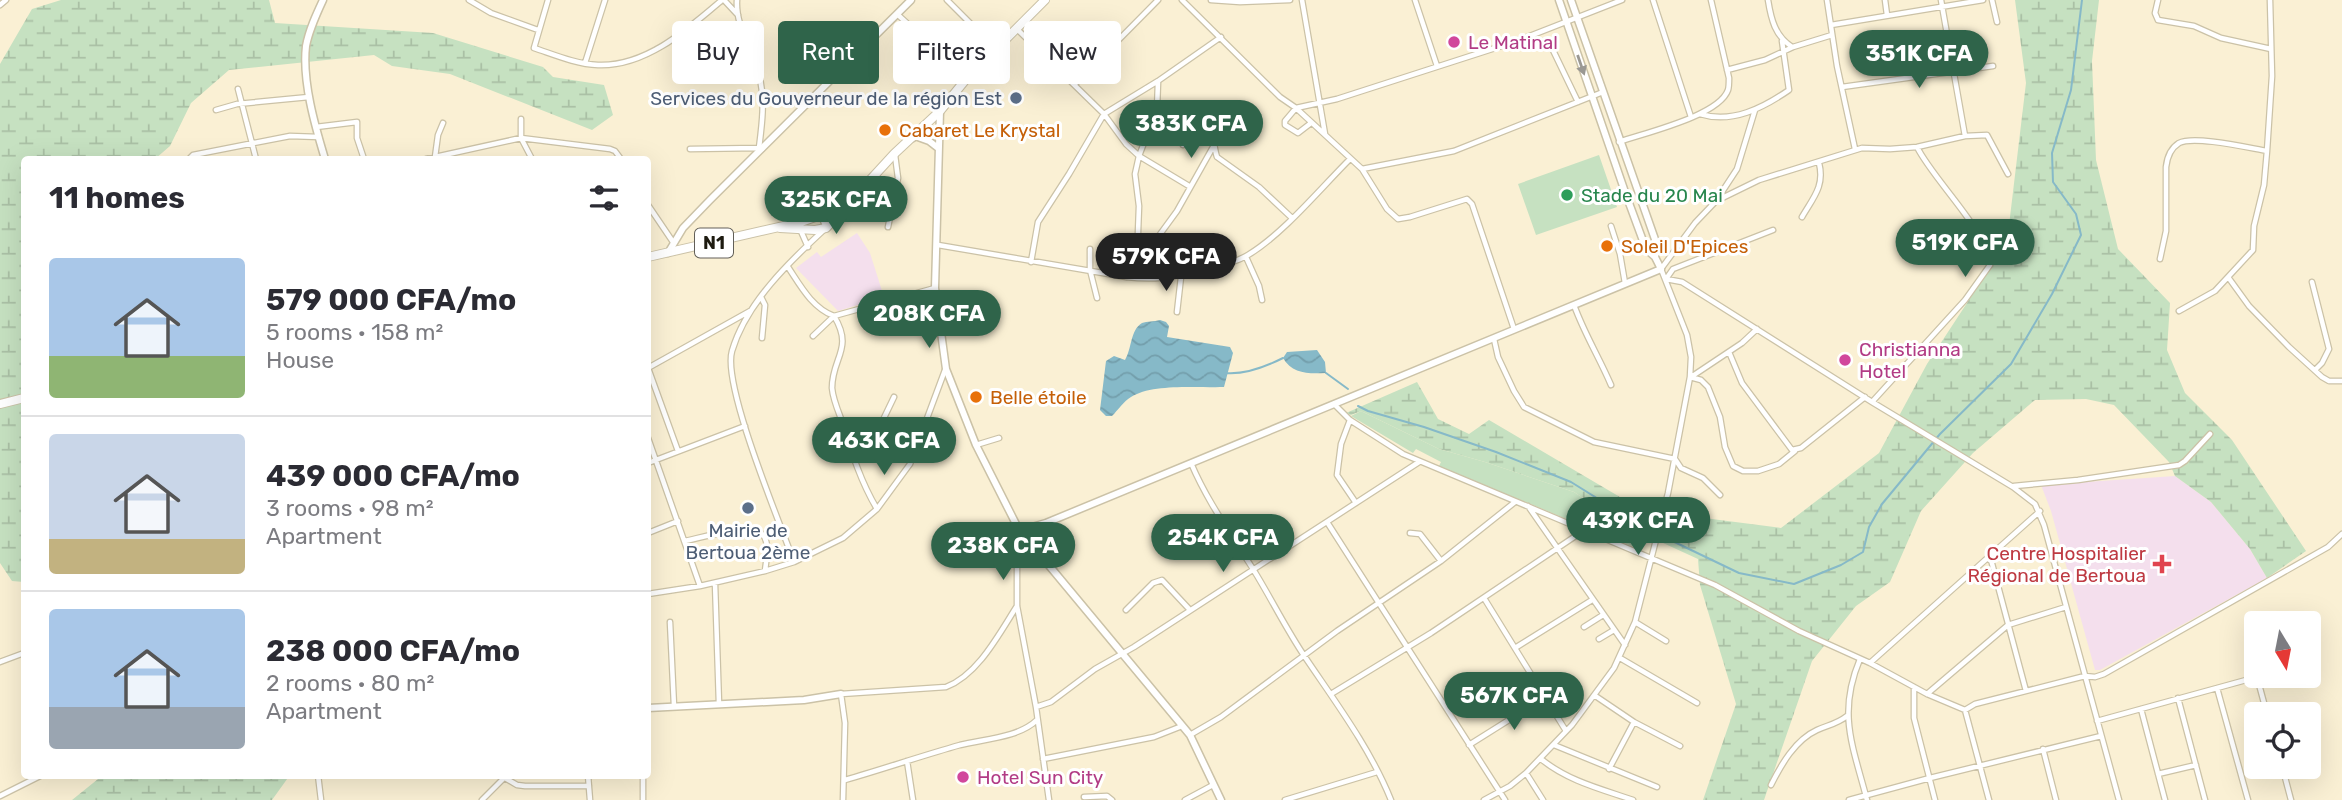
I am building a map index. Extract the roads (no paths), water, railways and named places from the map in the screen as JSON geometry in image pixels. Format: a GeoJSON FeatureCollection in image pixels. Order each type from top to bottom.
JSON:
{"type":"FeatureCollection","features":[{"type":"Feature","properties":{"kind":"highway","name":"N1"},"geometry":{"type":"LineString","coordinates":[[1010,35],[1045,0]]}},
{"type":"Feature","properties":{"kind":"highway","name":"N1"},"geometry":{"type":"LineString","coordinates":[[651,256],[780,228],[826,228],[894,154],[940,111],[962,84]]}},
{"type":"Feature","properties":{"kind":"highway","name":"N1"},"geometry":{"type":"LineString","coordinates":[[801,226],[855,197]]}},
{"type":"Feature","properties":{"kind":"highway"},"geometry":{"type":"LineString","coordinates":[[0,404],[21,399]]}},
{"type":"Feature","properties":{"kind":"street"},"geometry":{"type":"LineString","coordinates":[[0,5],[6,0]]}},
{"type":"Feature","properties":{"kind":"street"},"geometry":{"type":"LineString","coordinates":[[323,0],[306,47],[310,96],[325,156]]}},
{"type":"Feature","properties":{"kind":"street"},"geometry":{"type":"LineString","coordinates":[[469,0],[491,13],[538,30]]}},
{"type":"Feature","properties":{"kind":"street"},"geometry":{"type":"LineString","coordinates":[[548,0],[534,48],[585,63],[616,64],[654,49],[692,27],[723,0],[739,16]]}},
{"type":"Feature","properties":{"kind":"street"},"geometry":{"type":"LineString","coordinates":[[585,63],[605,0]]}},
{"type":"Feature","properties":{"kind":"street"},"geometry":{"type":"LineString","coordinates":[[737,0],[739,16],[760,76],[764,110],[760,148]]}},
{"type":"Feature","properties":{"kind":"street"},"geometry":{"type":"LineString","coordinates":[[668,253],[683,228],[760,148],[911,0]]}},
{"type":"Feature","properties":{"kind":"street"},"geometry":{"type":"LineString","coordinates":[[947,0],[968,21]]}},
{"type":"Feature","properties":{"kind":"street"},"geometry":{"type":"LineString","coordinates":[[1121,38],[1158,0]]}},
{"type":"Feature","properties":{"kind":"street"},"geometry":{"type":"LineString","coordinates":[[1182,0],[1280,97],[1296,108],[1362,169],[1387,209],[1398,219],[1467,199],[1472,204],[1514,329]]}},
{"type":"Feature","properties":{"kind":"street"},"geometry":{"type":"LineString","coordinates":[[1211,0],[1290,0]]}},
{"type":"Feature","properties":{"kind":"street"},"geometry":{"type":"LineString","coordinates":[[1302,0],[1325,135]]}},
{"type":"Feature","properties":{"kind":"street"},"geometry":{"type":"LineString","coordinates":[[1415,0],[1437,66]]}},
{"type":"Feature","properties":{"kind":"street"},"geometry":{"type":"LineString","coordinates":[[1484,800],[1500,792],[1541,759],[1566,731],[1620,658],[1634,622],[1651,558],[1675,459],[1690,377],[1691,358],[1687,335],[1666,279],[1655,257],[1646,249],[1559,0]]}},
{"type":"Feature","properties":{"kind":"street"},"geometry":{"type":"LineString","coordinates":[[1571,0],[1657,246],[1655,257]]}},
{"type":"Feature","properties":{"kind":"street"},"geometry":{"type":"LineString","coordinates":[[1311,123],[1298,133],[1285,125],[1285,121],[1296,108],[1321,104],[1517,41],[1622,0]]}},
{"type":"Feature","properties":{"kind":"street"},"geometry":{"type":"LineString","coordinates":[[1653,0],[1691,117]]}},
{"type":"Feature","properties":{"kind":"street"},"geometry":{"type":"LineString","coordinates":[[1619,142],[1700,114],[1723,97],[1729,89],[1711,0]]}},
{"type":"Feature","properties":{"kind":"street"},"geometry":{"type":"LineString","coordinates":[[1700,114],[1712,118],[1734,116],[1756,110],[1789,90],[1782,41],[1775,29],[1768,0]]}},
{"type":"Feature","properties":{"kind":"street"},"geometry":{"type":"LineString","coordinates":[[1827,0],[1855,149]]}},
{"type":"Feature","properties":{"kind":"street"},"geometry":{"type":"LineString","coordinates":[[1885,0],[1887,15]]}},
{"type":"Feature","properties":{"kind":"street"},"geometry":{"type":"LineString","coordinates":[[1831,25],[1942,3],[1983,0]]}},
{"type":"Feature","properties":{"kind":"street"},"geometry":{"type":"LineString","coordinates":[[1992,0],[1997,22]]}},
{"type":"Feature","properties":{"kind":"street"},"geometry":{"type":"LineString","coordinates":[[2158,0],[2155,13],[2158,20],[2194,26],[2221,38],[2271,49]]}},
{"type":"Feature","properties":{"kind":"street"},"geometry":{"type":"LineString","coordinates":[[2179,311],[2209,295],[2253,250],[2254,226],[2264,185],[2267,151],[2270,0]]}},
{"type":"Feature","properties":{"kind":"street"},"geometry":{"type":"LineString","coordinates":[[1942,3],[1965,136]]}},
{"type":"Feature","properties":{"kind":"street"},"geometry":{"type":"LineString","coordinates":[[897,14],[905,21]]}},
{"type":"Feature","properties":{"kind":"street"},"geometry":{"type":"LineString","coordinates":[[1017,28],[1024,35]]}},
{"type":"Feature","properties":{"kind":"street"},"geometry":{"type":"LineString","coordinates":[[1727,70],[1765,60],[1793,47],[1832,35]]}},
{"type":"Feature","properties":{"kind":"street"},"geometry":{"type":"LineString","coordinates":[[1031,262],[1038,222],[1104,114],[1158,81],[1221,37]]}},
{"type":"Feature","properties":{"kind":"street"},"geometry":{"type":"LineString","coordinates":[[1517,41],[1526,44],[1550,44],[1578,102]]}},
{"type":"Feature","properties":{"kind":"street"},"geometry":{"type":"LineString","coordinates":[[1782,41],[1793,47]]}},
{"type":"Feature","properties":{"kind":"street"},"geometry":{"type":"LineString","coordinates":[[1842,87],[1993,66]]}},
{"type":"Feature","properties":{"kind":"street"},"geometry":{"type":"LineString","coordinates":[[1136,258],[1139,206],[1135,174],[1157,110],[1158,81]]}},
{"type":"Feature","properties":{"kind":"street"},"geometry":{"type":"LineString","coordinates":[[1076,84],[1139,156],[1189,186]]}},
{"type":"Feature","properties":{"kind":"street"},"geometry":{"type":"LineString","coordinates":[[238,89],[255,156]]}},
{"type":"Feature","properties":{"kind":"street"},"geometry":{"type":"LineString","coordinates":[[1362,169],[1454,151],[1603,92]]}},
{"type":"Feature","properties":{"kind":"street"},"geometry":{"type":"LineString","coordinates":[[216,110],[242,103],[310,96]]}},
{"type":"Feature","properties":{"kind":"street"},"geometry":{"type":"LineString","coordinates":[[1157,110],[1194,117],[1210,129],[1217,157],[1259,187],[1292,218]]}},
{"type":"Feature","properties":{"kind":"street"},"geometry":{"type":"LineString","coordinates":[[1049,800],[1038,720],[1017,606],[1017,538],[1190,462],[1661,269],[1695,223],[1716,201],[1737,169],[1756,110]]}},
{"type":"Feature","properties":{"kind":"street"},"geometry":{"type":"LineString","coordinates":[[940,111],[935,288],[946,369],[976,445],[1025,535],[1103,633],[1124,653],[1190,735],[1221,800]]}},
{"type":"Feature","properties":{"kind":"street"},"geometry":{"type":"LineString","coordinates":[[1183,145],[1194,117]]}},
{"type":"Feature","properties":{"kind":"street"},"geometry":{"type":"LineString","coordinates":[[521,119],[521,138],[530,156]]}},
{"type":"Feature","properties":{"kind":"street"},"geometry":{"type":"LineString","coordinates":[[316,127],[357,122],[356,138],[363,156]]}},
{"type":"Feature","properties":{"kind":"street"},"geometry":{"type":"LineString","coordinates":[[434,156],[443,123]]}},
{"type":"Feature","properties":{"kind":"street"},"geometry":{"type":"LineString","coordinates":[[191,156],[300,135],[319,137]]}},
{"type":"Feature","properties":{"kind":"street"},"geometry":{"type":"LineString","coordinates":[[1716,201],[1759,180],[1819,163],[1855,149],[1917,147],[1965,136],[1987,135],[2008,174]]}},
{"type":"Feature","properties":{"kind":"street"},"geometry":{"type":"LineString","coordinates":[[443,156],[521,138],[610,149],[619,156]]}},
{"type":"Feature","properties":{"kind":"street"},"geometry":{"type":"LineString","coordinates":[[912,138],[922,138],[938,148]]}},
{"type":"Feature","properties":{"kind":"street"},"geometry":{"type":"LineString","coordinates":[[2160,259],[2165,231],[2167,159],[2176,145],[2188,141],[2205,141],[2267,151]]}},
{"type":"Feature","properties":{"kind":"street"},"geometry":{"type":"LineString","coordinates":[[1126,277],[1136,258],[1177,211],[1214,146]]}},
{"type":"Feature","properties":{"kind":"street"},"geometry":{"type":"LineString","coordinates":[[1872,402],[1965,300],[1990,265],[1987,249],[1917,147]]}},
{"type":"Feature","properties":{"kind":"street"},"geometry":{"type":"LineString","coordinates":[[690,149],[760,148]]}},
{"type":"Feature","properties":{"kind":"street"},"geometry":{"type":"LineString","coordinates":[[888,227],[898,178],[894,154]]}},
{"type":"Feature","properties":{"kind":"street"},"geometry":{"type":"LineString","coordinates":[[938,245],[1126,277],[1181,277],[1221,267],[1246,257],[1266,243],[1350,159]]}},
{"type":"Feature","properties":{"kind":"street"},"geometry":{"type":"LineString","coordinates":[[1802,216],[1820,186],[1822,175],[1819,163]]}},
{"type":"Feature","properties":{"kind":"street"},"geometry":{"type":"LineString","coordinates":[[651,209],[673,242]]}},
{"type":"Feature","properties":{"kind":"street"},"geometry":{"type":"LineString","coordinates":[[794,562],[745,426],[733,380],[731,354],[751,311],[761,297],[826,228],[821,215]]}},
{"type":"Feature","properties":{"kind":"street"},"geometry":{"type":"LineString","coordinates":[[801,226],[808,247]]}},
{"type":"Feature","properties":{"kind":"street"},"geometry":{"type":"LineString","coordinates":[[1611,226],[1625,283]]}},
{"type":"Feature","properties":{"kind":"street"},"geometry":{"type":"LineString","coordinates":[[1666,279],[1673,269],[1773,230]]}},
{"type":"Feature","properties":{"kind":"street"},"geometry":{"type":"LineString","coordinates":[[1090,249],[1090,270],[1097,298]]}},
{"type":"Feature","properties":{"kind":"street"},"geometry":{"type":"LineString","coordinates":[[1246,257],[1262,300]]}},
{"type":"Feature","properties":{"kind":"street"},"geometry":{"type":"LineString","coordinates":[[788,266],[807,296],[825,313],[834,316],[839,325],[843,346],[834,376],[833,393],[864,487],[877,509]]}},
{"type":"Feature","properties":{"kind":"street"},"geometry":{"type":"LineString","coordinates":[[1177,312],[1181,277]]}},
{"type":"Feature","properties":{"kind":"street"},"geometry":{"type":"LineString","coordinates":[[2228,277],[2249,306],[2315,370],[2329,381],[2342,381]]}},
{"type":"Feature","properties":{"kind":"street"},"geometry":{"type":"LineString","coordinates":[[1666,279],[1682,282],[2013,487],[2035,504],[2040,511],[2119,800]]}},
{"type":"Feature","properties":{"kind":"street"},"geometry":{"type":"LineString","coordinates":[[2312,282],[2329,349],[2315,370]]}},
{"type":"Feature","properties":{"kind":"street"},"geometry":{"type":"LineString","coordinates":[[813,336],[834,316],[935,288]]}},
{"type":"Feature","properties":{"kind":"street"},"geometry":{"type":"LineString","coordinates":[[761,297],[765,313],[762,338]]}},
{"type":"Feature","properties":{"kind":"street"},"geometry":{"type":"LineString","coordinates":[[1574,304],[1581,326],[1593,344],[1611,385]]}},
{"type":"Feature","properties":{"kind":"street"},"geometry":{"type":"LineString","coordinates":[[651,366],[751,311]]}},
{"type":"Feature","properties":{"kind":"street"},"geometry":{"type":"LineString","coordinates":[[1690,377],[1729,352],[1757,329]]}},
{"type":"Feature","properties":{"kind":"street"},"geometry":{"type":"LineString","coordinates":[[1493,338],[1506,373],[1524,407],[1594,442],[1675,459],[1681,468],[1703,478],[1720,495]]}},
{"type":"Feature","properties":{"kind":"street"},"geometry":{"type":"LineString","coordinates":[[1729,352],[1742,383],[1777,434],[1796,451]]}},
{"type":"Feature","properties":{"kind":"street"},"geometry":{"type":"LineString","coordinates":[[651,594],[700,586],[765,571],[794,562],[843,538],[877,509],[910,464],[946,369]]}},
{"type":"Feature","properties":{"kind":"street"},"geometry":{"type":"LineString","coordinates":[[651,376],[678,451]]}},
{"type":"Feature","properties":{"kind":"street"},"geometry":{"type":"LineString","coordinates":[[1690,377],[1701,380],[1708,387],[1720,417],[1725,447],[1733,466],[1743,471],[1758,471],[1779,464],[1865,397]]}},
{"type":"Feature","properties":{"kind":"street"},"geometry":{"type":"LineString","coordinates":[[854,458],[870,447],[894,397]]}},
{"type":"Feature","properties":{"kind":"street"},"geometry":{"type":"LineString","coordinates":[[1333,403],[1350,420],[1403,454],[1715,585],[1799,631],[1965,710]]}},
{"type":"Feature","properties":{"kind":"street"},"geometry":{"type":"LineString","coordinates":[[1350,420],[1341,444],[1337,475],[1356,503]]}},
{"type":"Feature","properties":{"kind":"street"},"geometry":{"type":"LineString","coordinates":[[651,462],[745,426]]}},
{"type":"Feature","properties":{"kind":"street"},"geometry":{"type":"LineString","coordinates":[[2013,487],[2179,465],[2210,434]]}},
{"type":"Feature","properties":{"kind":"street"},"geometry":{"type":"LineString","coordinates":[[976,445],[999,438]]}},
{"type":"Feature","properties":{"kind":"street"},"geometry":{"type":"LineString","coordinates":[[651,446],[700,586]]}},
{"type":"Feature","properties":{"kind":"street"},"geometry":{"type":"LineString","coordinates":[[1036,708],[1051,702],[1095,669],[1124,653],[1420,461]]}},
{"type":"Feature","properties":{"kind":"street"},"geometry":{"type":"LineString","coordinates":[[1190,462],[1203,492],[1304,656],[1331,694],[1391,800]]}},
{"type":"Feature","properties":{"kind":"street"},"geometry":{"type":"LineString","coordinates":[[1190,735],[1441,561],[1515,502]]}},
{"type":"Feature","properties":{"kind":"street"},"geometry":{"type":"LineString","coordinates":[[1527,505],[1625,646]]}},
{"type":"Feature","properties":{"kind":"street"},"geometry":{"type":"LineString","coordinates":[[1870,663],[2040,511]]}},
{"type":"Feature","properties":{"kind":"street"},"geometry":{"type":"LineString","coordinates":[[651,532],[678,521]]}},
{"type":"Feature","properties":{"kind":"street"},"geometry":{"type":"LineString","coordinates":[[1327,522],[1505,800]]}},
{"type":"Feature","properties":{"kind":"street"},"geometry":{"type":"LineString","coordinates":[[685,541],[753,530],[762,533],[766,540],[765,571]]}},
{"type":"Feature","properties":{"kind":"street"},"geometry":{"type":"LineString","coordinates":[[1331,694],[1484,598],[1584,530]]}},
{"type":"Feature","properties":{"kind":"street"},"geometry":{"type":"LineString","coordinates":[[1410,533],[1420,534],[1441,561]]}},
{"type":"Feature","properties":{"kind":"street"},"geometry":{"type":"LineString","coordinates":[[1965,710],[1975,704],[2085,676],[2104,674],[2328,547],[2342,534]]}},
{"type":"Feature","properties":{"kind":"street"},"geometry":{"type":"LineString","coordinates":[[1018,559],[1025,535]]}},
{"type":"Feature","properties":{"kind":"street"},"geometry":{"type":"LineString","coordinates":[[1990,556],[2026,691]]}},
{"type":"Feature","properties":{"kind":"street"},"geometry":{"type":"LineString","coordinates":[[1126,610],[1153,583],[1162,580],[1191,610]]}},
{"type":"Feature","properties":{"kind":"street"},"geometry":{"type":"LineString","coordinates":[[715,583],[719,704]]}},
{"type":"Feature","properties":{"kind":"street"},"geometry":{"type":"LineString","coordinates":[[1484,598],[1566,731]]}},
{"type":"Feature","properties":{"kind":"street"},"geometry":{"type":"LineString","coordinates":[[1515,648],[1592,600]]}},
{"type":"Feature","properties":{"kind":"street"},"geometry":{"type":"LineString","coordinates":[[651,708],[804,700],[841,694],[946,687],[958,683],[986,651],[1017,606]]}},
{"type":"Feature","properties":{"kind":"street"},"geometry":{"type":"LineString","coordinates":[[1927,694],[2008,625],[2066,607]]}},
{"type":"Feature","properties":{"kind":"street"},"geometry":{"type":"LineString","coordinates":[[1584,627],[1603,615]]}},
{"type":"Feature","properties":{"kind":"street"},"geometry":{"type":"LineString","coordinates":[[670,622],[674,706]]}},
{"type":"Feature","properties":{"kind":"street"},"geometry":{"type":"LineString","coordinates":[[1634,622],[1666,641]]}},
{"type":"Feature","properties":{"kind":"street"},"geometry":{"type":"LineString","coordinates":[[1599,639],[1614,630]]}},
{"type":"Feature","properties":{"kind":"street"},"geometry":{"type":"LineString","coordinates":[[0,662],[21,654]]}},
{"type":"Feature","properties":{"kind":"street"},"geometry":{"type":"LineString","coordinates":[[1620,658],[1697,703]]}},
{"type":"Feature","properties":{"kind":"street"},"geometry":{"type":"LineString","coordinates":[[1860,659],[1848,694],[1847,716],[1867,797]]}},
{"type":"Feature","properties":{"kind":"street"},"geometry":{"type":"LineString","coordinates":[[2097,721],[2257,677],[2264,702]]}},
{"type":"Feature","properties":{"kind":"street"},"geometry":{"type":"LineString","coordinates":[[1914,687],[1914,718],[1936,800]]}},
{"type":"Feature","properties":{"kind":"street"},"geometry":{"type":"LineString","coordinates":[[2217,688],[2248,800]]}},
{"type":"Feature","properties":{"kind":"street"},"geometry":{"type":"LineString","coordinates":[[1469,745],[1512,718],[1543,693]]}},
{"type":"Feature","properties":{"kind":"street"},"geometry":{"type":"LineString","coordinates":[[841,694],[845,723],[843,800]]}},
{"type":"Feature","properties":{"kind":"street"},"geometry":{"type":"LineString","coordinates":[[1594,695],[1634,722],[1680,746]]}},
{"type":"Feature","properties":{"kind":"street"},"geometry":{"type":"LineString","coordinates":[[2178,698],[2205,800]]}},
{"type":"Feature","properties":{"kind":"street"},"geometry":{"type":"LineString","coordinates":[[2141,709],[2165,800]]}},
{"type":"Feature","properties":{"kind":"street"},"geometry":{"type":"LineString","coordinates":[[1965,710],[1989,800]]}},
{"type":"Feature","properties":{"kind":"street"},"geometry":{"type":"LineString","coordinates":[[1771,785],[1782,764],[1797,746],[1815,731],[1838,724],[1847,716]]}},
{"type":"Feature","properties":{"kind":"street"},"geometry":{"type":"LineString","coordinates":[[845,780],[1010,733],[1038,720]]}},
{"type":"Feature","properties":{"kind":"street"},"geometry":{"type":"LineString","coordinates":[[1609,769],[1634,722]]}},
{"type":"Feature","properties":{"kind":"street"},"geometry":{"type":"LineString","coordinates":[[1043,759],[1154,737],[1182,726]]}},
{"type":"Feature","properties":{"kind":"street"},"geometry":{"type":"LineString","coordinates":[[1849,800],[2101,736]]}},
{"type":"Feature","properties":{"kind":"street"},"geometry":{"type":"LineString","coordinates":[[1554,745],[1657,788]]}},
{"type":"Feature","properties":{"kind":"street"},"geometry":{"type":"LineString","coordinates":[[2043,749],[2056,800]]}},
{"type":"Feature","properties":{"kind":"street"},"geometry":{"type":"LineString","coordinates":[[1541,759],[1567,777],[1633,800]]}},
{"type":"Feature","properties":{"kind":"street"},"geometry":{"type":"LineString","coordinates":[[907,761],[913,800]]}},
{"type":"Feature","properties":{"kind":"street"},"geometry":{"type":"LineString","coordinates":[[2158,774],[2196,765]]}},
{"type":"Feature","properties":{"kind":"street"},"geometry":{"type":"LineString","coordinates":[[1285,800],[1377,772]]}},
{"type":"Feature","properties":{"kind":"street"},"geometry":{"type":"LineString","coordinates":[[1526,773],[1543,800]]}},
{"type":"Feature","properties":{"kind":"street"},"geometry":{"type":"LineString","coordinates":[[0,796],[34,779]]}},
{"type":"Feature","properties":{"kind":"street"},"geometry":{"type":"LineString","coordinates":[[318,779],[321,800]]}},
{"type":"Feature","properties":{"kind":"street"},"geometry":{"type":"LineString","coordinates":[[482,800],[507,779]]}},
{"type":"Feature","properties":{"kind":"street"},"geometry":{"type":"LineString","coordinates":[[511,779],[517,785],[524,786],[589,786]]}},
{"type":"Feature","properties":{"kind":"street"},"geometry":{"type":"LineString","coordinates":[[588,779],[590,800]]}},
{"type":"Feature","properties":{"kind":"street"},"geometry":{"type":"LineString","coordinates":[[642,779],[643,800]]}},
{"type":"Feature","properties":{"kind":"street"},"geometry":{"type":"LineString","coordinates":[[2285,779],[2291,800]]}},
{"type":"Feature","properties":{"kind":"street"},"geometry":{"type":"LineString","coordinates":[[1185,800],[1213,785]]}},
{"type":"Feature","properties":{"kind":"street"},"geometry":{"type":"LineString","coordinates":[[1084,797],[1107,796],[1112,800]]}},
{"type":"Feature","properties":{"kind":"water"},"geometry":{"type":"Polygon","coordinates":[[[1160,320],[1169,326],[1167,337],[1230,347],[1233,353],[1224,387],[1151,390],[1131,397],[1112,416],[1106,416],[1100,410],[1106,361],[1114,356],[1125,360],[1138,326],[1144,322],[1160,320]]]}},
{"type":"Feature","properties":{"kind":"water"},"geometry":{"type":"Polygon","coordinates":[[[1317,350],[1325,362],[1326,373],[1296,370],[1283,358],[1287,352],[1317,350]]]}},
{"type":"Feature","properties":{"kind":"waterway"},"geometry":{"type":"LineString","coordinates":[[1664,537],[1739,573],[1794,584],[1841,565],[1863,552],[1869,527],[1882,504],[1940,434],[2011,364],[2052,294],[2081,235],[2076,214],[2053,182],[2052,153],[2071,90],[2082,0]]}},
{"type":"Feature","properties":{"kind":"waterway"},"geometry":{"type":"LineString","coordinates":[[1225,373],[1263,367],[1283,358]]}},
{"type":"Feature","properties":{"kind":"waterway"},"geometry":{"type":"LineString","coordinates":[[1326,373],[1348,389]]}},
{"type":"Feature","properties":{"kind":"waterway"},"geometry":{"type":"LineString","coordinates":[[1358,406],[1496,452],[1571,482],[1653,533]]}},
{"type":"Feature","properties":{"kind":"place","name":"Le Matinal"},"geometry":{"type":"Point","coordinates":[1454,42]}},
{"type":"Feature","properties":{"kind":"place","name":"Services du Gouverneur de la région Est"},"geometry":{"type":"Point","coordinates":[1016,98]}},
{"type":"Feature","properties":{"kind":"place","name":"Cabaret Le Krystal"},"geometry":{"type":"Point","coordinates":[885,130]}},
{"type":"Feature","properties":{"kind":"place","name":"Stade du 20 Mai"},"geometry":{"type":"Point","coordinates":[1567,195]}},
{"type":"Feature","properties":{"kind":"place","name":"Soleil D'Epices"},"geometry":{"type":"Point","coordinates":[1607,246]}},
{"type":"Feature","properties":{"kind":"place","name":"Christianna Hotel"},"geometry":{"type":"Point","coordinates":[1845,360]}},
{"type":"Feature","properties":{"kind":"place","name":"Belle étoile"},"geometry":{"type":"Point","coordinates":[976,397]}},
{"type":"Feature","properties":{"kind":"place","name":"Mairie de Bertoua 2ème"},"geometry":{"type":"Point","coordinates":[748,508]}},
{"type":"Feature","properties":{"kind":"place","name":"Centre Hospitalier Régional de Bertoua"},"geometry":{"type":"Point","coordinates":[2162,564]}},
{"type":"Feature","properties":{"kind":"place","name":"Hotel Sun City"},"geometry":{"type":"Point","coordinates":[963,777]}}]}
